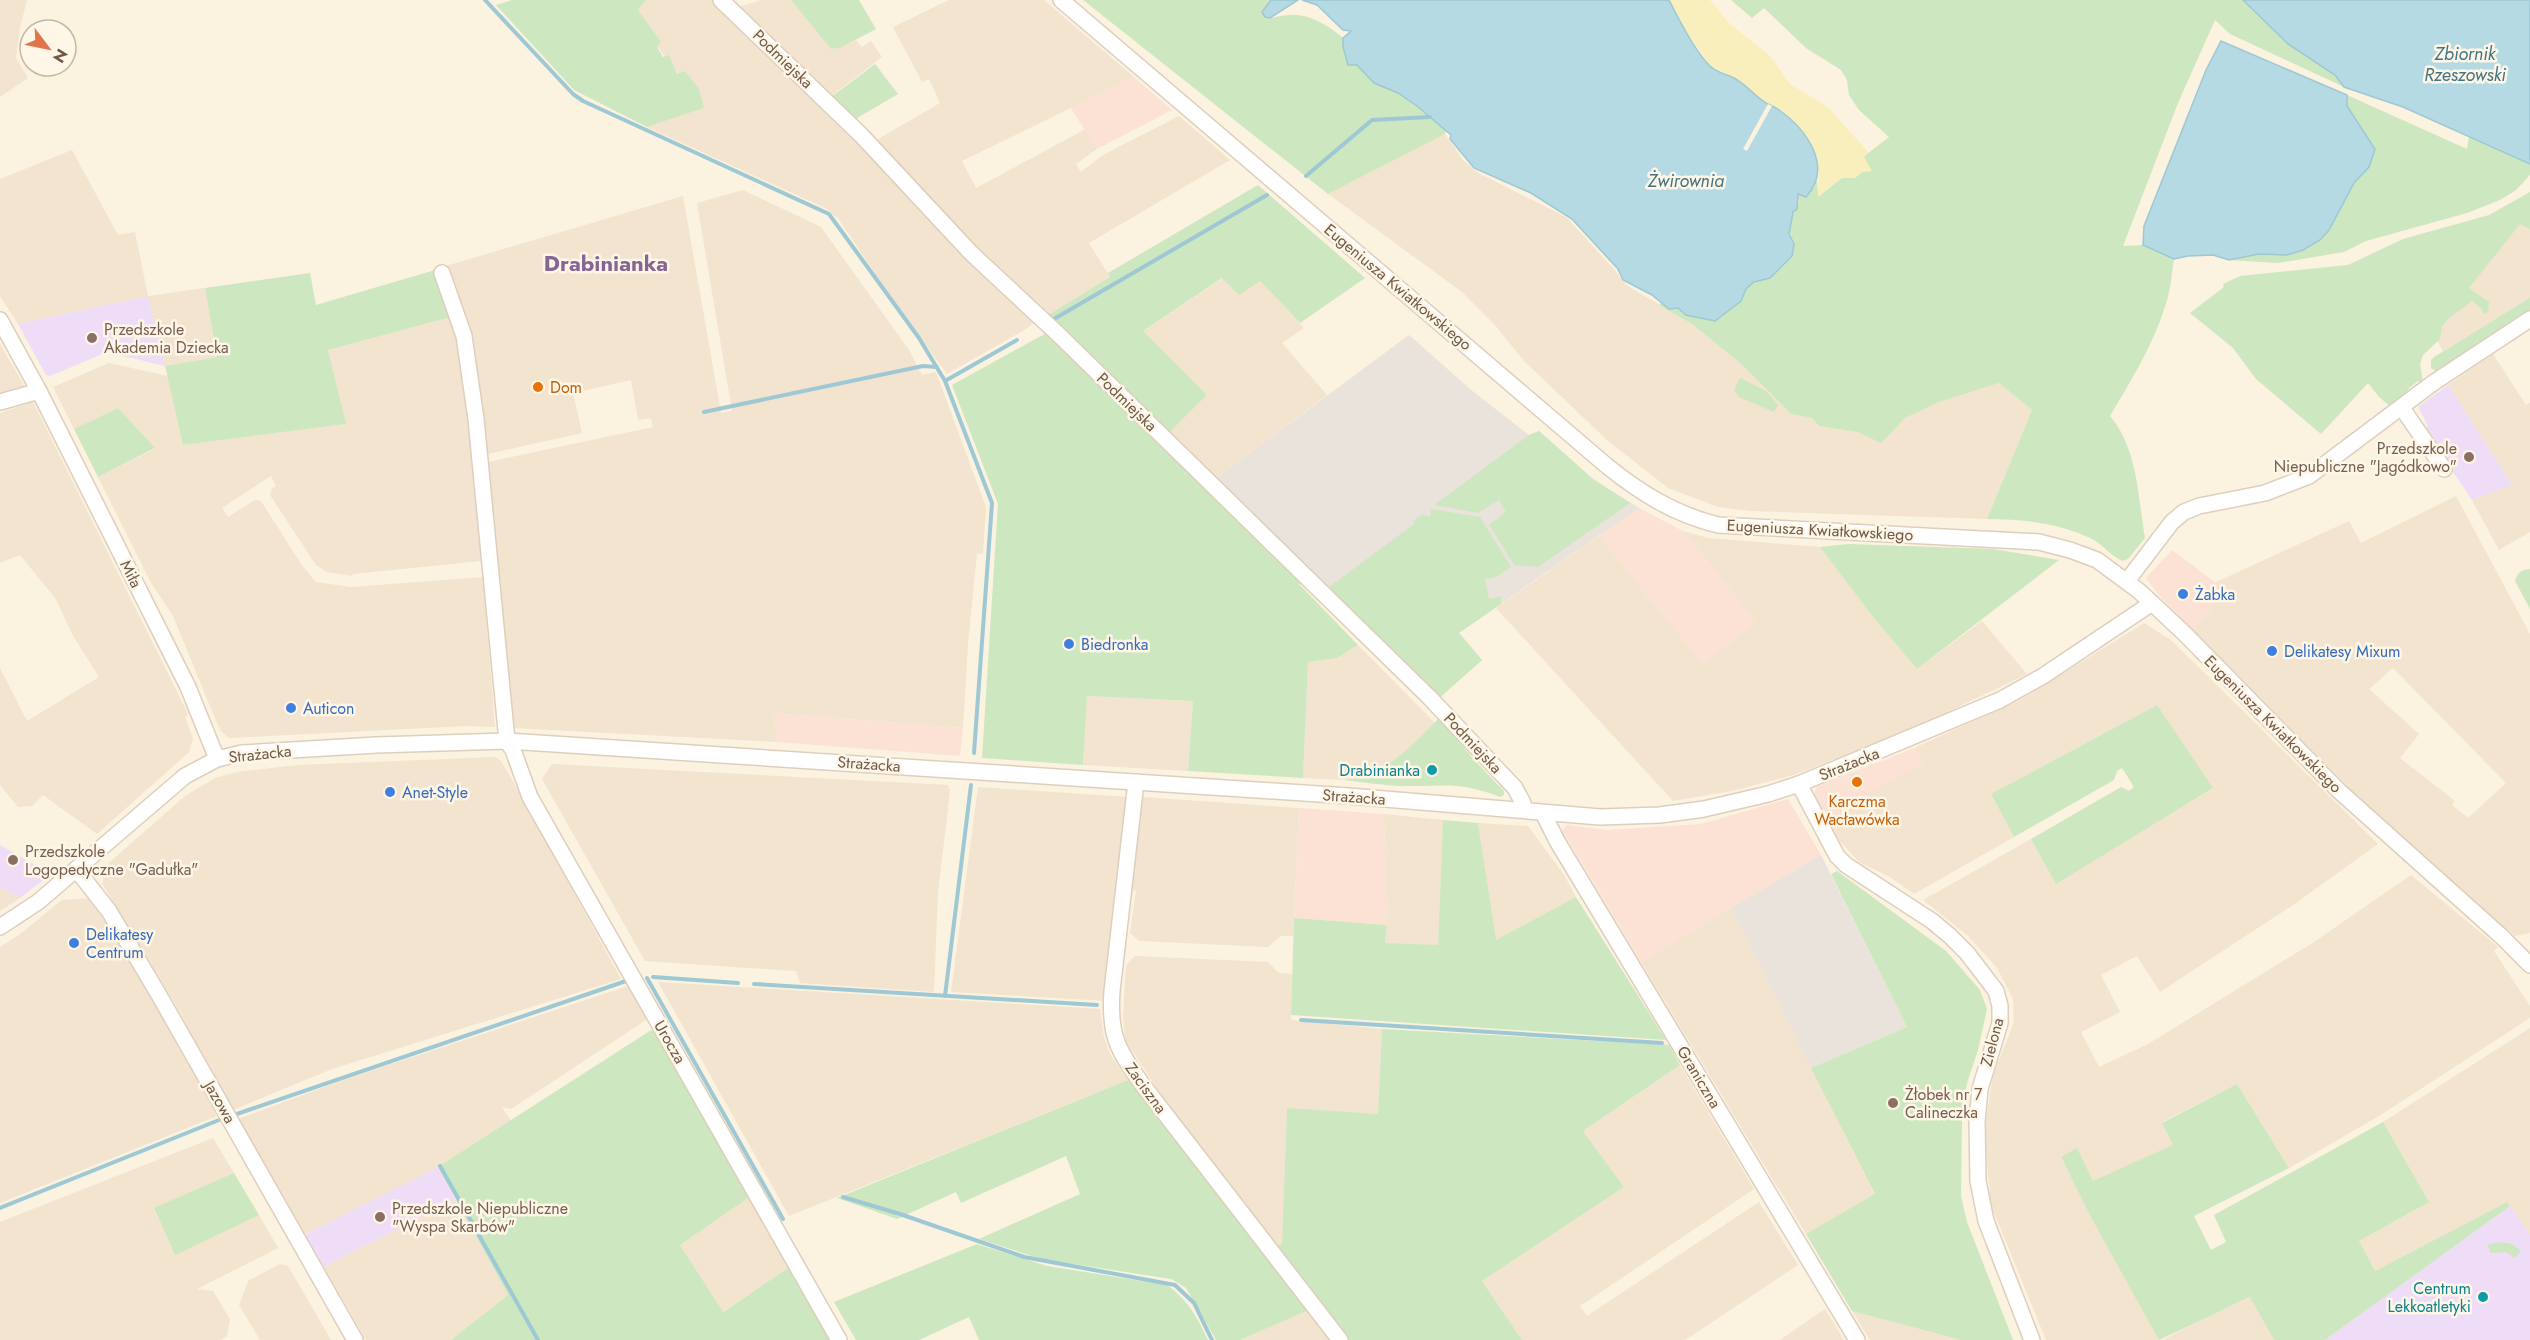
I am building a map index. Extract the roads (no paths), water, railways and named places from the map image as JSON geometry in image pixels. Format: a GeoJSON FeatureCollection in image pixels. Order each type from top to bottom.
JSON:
{"type":"FeatureCollection","features":[{"type":"Feature","properties":{"kind":"street","name":"Podmiejska"},"geometry":{"type":"LineString","coordinates":[[721,0],[861,135],[972,254],[1058,334],[1429,697],[1515,788],[1524,810]]}},
{"type":"Feature","properties":{"kind":"street","name":"Eugeniusza Kwiatkowskiego"},"geometry":{"type":"LineString","coordinates":[[1061,0],[1607,466],[1653,500],[1679,514],[1718,525],[2046,543],[2097,560],[2127,581],[2152,603],[2338,790],[2527,957]]}},
{"type":"Feature","properties":{"kind":"street"},"geometry":{"type":"LineString","coordinates":[[442,273],[464,336],[476,419],[507,741]]}},
{"type":"Feature","properties":{"kind":"street"},"geometry":{"type":"LineString","coordinates":[[2127,581],[2172,522],[2184,512],[2199,506],[2279,489],[2309,476],[2433,383],[2530,319]]}},
{"type":"Feature","properties":{"kind":"street","name":"Miła"},"geometry":{"type":"LineString","coordinates":[[0,320],[39,391],[188,687],[217,759]]}},
{"type":"Feature","properties":{"kind":"street"},"geometry":{"type":"LineString","coordinates":[[0,402],[39,391]]}},
{"type":"Feature","properties":{"kind":"street"},"geometry":{"type":"LineString","coordinates":[[2402,408],[2444,469]]}},
{"type":"Feature","properties":{"kind":"street","name":"Strażacka"},"geometry":{"type":"LineString","coordinates":[[0,927],[38,902],[185,776],[217,759],[242,753],[376,745],[507,741],[1136,782],[1600,817],[1660,815],[1736,803],[1799,784],[2000,700],[2043,676],[2152,603]]}},
{"type":"Feature","properties":{"kind":"street","name":"Urocza"},"geometry":{"type":"LineString","coordinates":[[507,741],[513,750],[530,797],[839,1340]]}},
{"type":"Feature","properties":{"kind":"street","name":"Zaciszna"},"geometry":{"type":"LineString","coordinates":[[1136,782],[1111,1010],[1111,1024],[1116,1040],[1122,1054],[1143,1084],[1340,1340]]}},
{"type":"Feature","properties":{"kind":"street","name":"Zielona"},"geometry":{"type":"LineString","coordinates":[[1799,784],[1837,856],[1846,865],[1932,921],[1950,936],[1967,952],[1996,991],[2000,1006],[2000,1023],[1980,1089],[1977,1121],[1978,1181],[1986,1221],[2032,1340]]}},
{"type":"Feature","properties":{"kind":"street","name":"Graniczna"},"geometry":{"type":"LineString","coordinates":[[1543,813],[1557,841],[1857,1340]]}},
{"type":"Feature","properties":{"kind":"street","name":"Jazowa"},"geometry":{"type":"LineString","coordinates":[[76,869],[109,911],[153,985],[355,1340]]}},
{"type":"Feature","properties":{"kind":"water"},"geometry":{"type":"Polygon","coordinates":[[[1271,0],[1298,0],[1270,18],[1265,17],[1262,12],[1271,0]]]}},
{"type":"Feature","properties":{"kind":"water","name":"Żwirownia"},"geometry":{"type":"Polygon","coordinates":[[[1302,0],[1669,0],[1693,44],[1710,66],[1738,80],[1763,101],[1789,118],[1799,127],[1813,149],[1817,161],[1817,173],[1814,185],[1806,197],[1798,194],[1797,209],[1793,212],[1789,234],[1794,244],[1792,256],[1770,278],[1754,282],[1746,289],[1741,301],[1715,321],[1686,315],[1678,308],[1669,309],[1652,295],[1623,280],[1618,269],[1572,219],[1531,193],[1474,168],[1450,139],[1451,135],[1417,106],[1398,93],[1374,83],[1357,65],[1348,65],[1343,38],[1351,31],[1343,30],[1317,5],[1302,0]]]}},
{"type":"Feature","properties":{"kind":"water","name":"Zbiornik Rzeszowski"},"geometry":{"type":"Polygon","coordinates":[[[2243,0],[2530,0],[2530,164],[2403,107],[2344,87],[2335,75],[2288,44],[2243,0]]]}},
{"type":"Feature","properties":{"kind":"water"},"geometry":{"type":"Polygon","coordinates":[[[2221,41],[2347,95],[2347,106],[2375,149],[2369,167],[2354,183],[2329,230],[2320,240],[2303,250],[2287,255],[2259,254],[2229,260],[2213,255],[2174,259],[2143,245],[2144,226],[2206,70],[2221,41]]]}},
{"type":"Feature","properties":{"kind":"waterway"},"geometry":{"type":"LineString","coordinates":[[485,0],[573,94],[583,101],[829,214],[919,338],[945,381],[1017,340]]}},
{"type":"Feature","properties":{"kind":"waterway"},"geometry":{"type":"LineString","coordinates":[[1306,176],[1372,120],[1430,117]]}},
{"type":"Feature","properties":{"kind":"waterway"},"geometry":{"type":"LineString","coordinates":[[1054,319],[1267,195]]}},
{"type":"Feature","properties":{"kind":"waterway"},"geometry":{"type":"LineString","coordinates":[[704,412],[923,366],[937,367]]}},
{"type":"Feature","properties":{"kind":"waterway"},"geometry":{"type":"LineString","coordinates":[[945,381],[992,503],[974,753]]}},
{"type":"Feature","properties":{"kind":"waterway"},"geometry":{"type":"LineString","coordinates":[[945,996],[971,785]]}},
{"type":"Feature","properties":{"kind":"waterway"},"geometry":{"type":"LineString","coordinates":[[653,977],[738,983]]}},
{"type":"Feature","properties":{"kind":"waterway"},"geometry":{"type":"LineString","coordinates":[[647,978],[783,1219]]}},
{"type":"Feature","properties":{"kind":"waterway"},"geometry":{"type":"LineString","coordinates":[[234,1115],[626,981]]}},
{"type":"Feature","properties":{"kind":"waterway"},"geometry":{"type":"LineString","coordinates":[[754,984],[1097,1005]]}},
{"type":"Feature","properties":{"kind":"waterway"},"geometry":{"type":"LineString","coordinates":[[1301,1020],[1662,1043]]}},
{"type":"Feature","properties":{"kind":"waterway"},"geometry":{"type":"LineString","coordinates":[[0,1208],[219,1120]]}},
{"type":"Feature","properties":{"kind":"waterway"},"geometry":{"type":"LineString","coordinates":[[440,1166],[538,1340]]}},
{"type":"Feature","properties":{"kind":"waterway"},"geometry":{"type":"LineString","coordinates":[[843,1197],[1024,1257],[1175,1285],[1194,1303],[1212,1340]]}},
{"type":"Feature","properties":{"kind":"place","name":"Przedszkole Akademia Dziecka"},"geometry":{"type":"Point","coordinates":[92,338]}},
{"type":"Feature","properties":{"kind":"place","name":"Dom"},"geometry":{"type":"Point","coordinates":[538,387]}},
{"type":"Feature","properties":{"kind":"place","name":"Przedszkole Niepubliczne \"Jagódkowo\""},"geometry":{"type":"Point","coordinates":[2469,457]}},
{"type":"Feature","properties":{"kind":"place","name":"Żabka"},"geometry":{"type":"Point","coordinates":[2183,594]}},
{"type":"Feature","properties":{"kind":"place","name":"Biedronka"},"geometry":{"type":"Point","coordinates":[1069,644]}},
{"type":"Feature","properties":{"kind":"place","name":"Delikatesy Mixum"},"geometry":{"type":"Point","coordinates":[2272,651]}},
{"type":"Feature","properties":{"kind":"place","name":"Auticon"},"geometry":{"type":"Point","coordinates":[291,708]}},
{"type":"Feature","properties":{"kind":"place","name":"Drabinianka"},"geometry":{"type":"Point","coordinates":[1432,770]}},
{"type":"Feature","properties":{"kind":"place","name":"Karczma Wacławówka"},"geometry":{"type":"Point","coordinates":[1857,782]}},
{"type":"Feature","properties":{"kind":"place","name":"Anet-Style"},"geometry":{"type":"Point","coordinates":[390,792]}},
{"type":"Feature","properties":{"kind":"place","name":"Przedszkole Logopedyczne \"Gadułka\""},"geometry":{"type":"Point","coordinates":[13,860]}},
{"type":"Feature","properties":{"kind":"place","name":"Delikatesy Centrum"},"geometry":{"type":"Point","coordinates":[74,943]}},
{"type":"Feature","properties":{"kind":"place","name":"Żłobek nr 7 Calineczka"},"geometry":{"type":"Point","coordinates":[1893,1103]}},
{"type":"Feature","properties":{"kind":"place","name":"Przedszkole Niepubliczne \"Wyspa Skarbów\""},"geometry":{"type":"Point","coordinates":[380,1217]}},
{"type":"Feature","properties":{"kind":"place","name":"Centrum Lekkoatletyki"},"geometry":{"type":"Point","coordinates":[2483,1297]}},
{"type":"Feature","properties":{"kind":"district","name":"Drabinianka"},"geometry":{"type":"Point","coordinates":[606,263]}}]}
